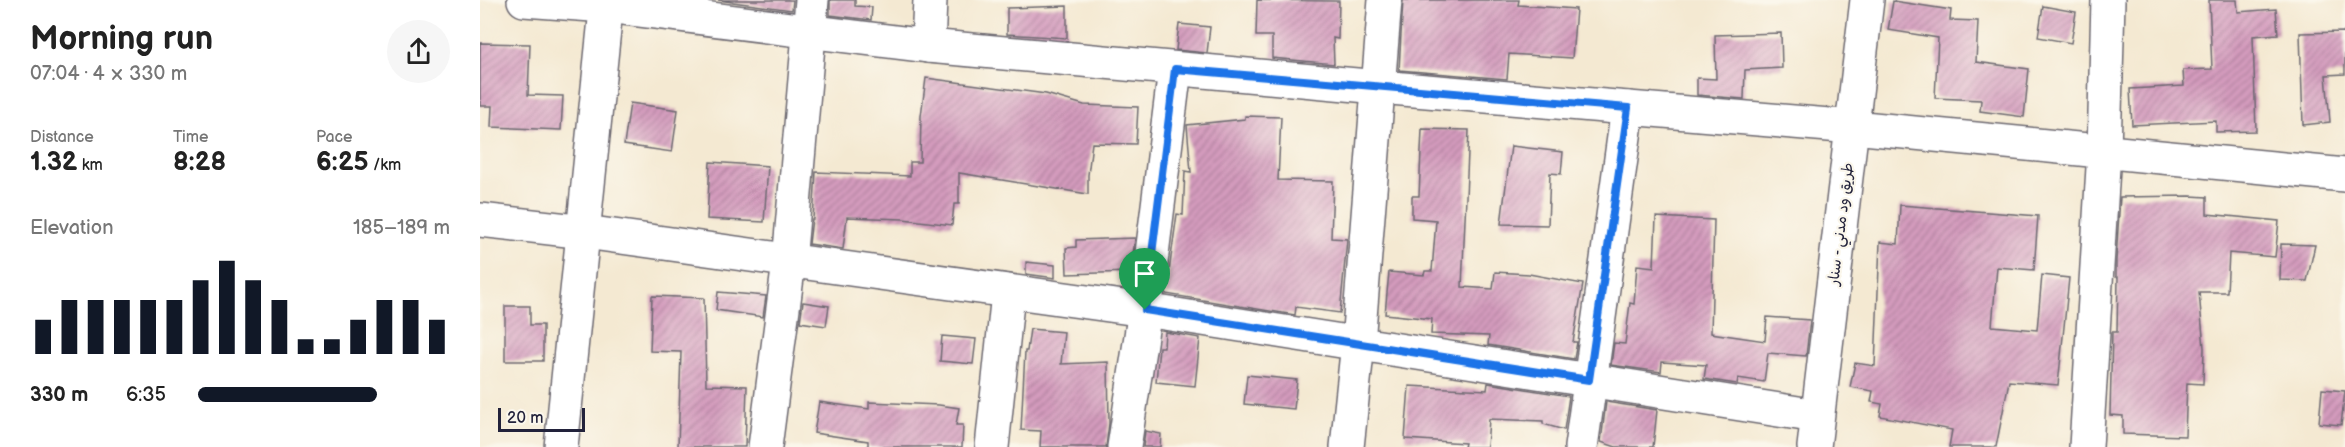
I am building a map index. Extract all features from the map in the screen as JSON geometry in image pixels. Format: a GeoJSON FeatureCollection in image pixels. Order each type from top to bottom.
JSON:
{"type":"FeatureCollection","features":[{"type":"Feature","properties":{"kind":"street"},"geometry":{"type":"LineString","coordinates":[[524,0],[607,3],[809,33],[928,46],[1853,127],[2345,175]]}},
{"type":"Feature","properties":{"kind":"street"},"geometry":{"type":"LineString","coordinates":[[765,447],[789,262],[812,0]]}},
{"type":"Feature","properties":{"kind":"street"},"geometry":{"type":"LineString","coordinates":[[928,46],[930,0]]}},
{"type":"Feature","properties":{"kind":"street"},"geometry":{"type":"LineString","coordinates":[[1347,447],[1358,344],[1385,0]]}},
{"type":"Feature","properties":{"kind":"street","name":"طريق ود مدني - سنار"},"geometry":{"type":"LineString","coordinates":[[1816,431],[1867,0]]}},
{"type":"Feature","properties":{"kind":"street"},"geometry":{"type":"LineString","coordinates":[[2086,447],[2104,151],[2108,0]]}},
{"type":"Feature","properties":{"kind":"street"},"geometry":{"type":"LineString","coordinates":[[561,447],[607,3]]}},
{"type":"Feature","properties":{"kind":"street"},"geometry":{"type":"LineString","coordinates":[[1124,447],[1145,310],[1175,69]]}},
{"type":"Feature","properties":{"kind":"street"},"geometry":{"type":"LineString","coordinates":[[1581,447],[1628,108]]}},
{"type":"Feature","properties":{"kind":"street"},"geometry":{"type":"LineString","coordinates":[[480,220],[585,232],[1145,310],[1589,380],[1816,431]]}},
{"type":"Feature","properties":{"kind":"street"},"geometry":{"type":"LineString","coordinates":[[992,447],[1008,292]]}},
{"type":"Feature","properties":{"kind":"building"},"geometry":{"type":"Polygon","coordinates":[[[718,0],[793,0],[792,10],[718,0]]]}},
{"type":"Feature","properties":{"kind":"building"},"geometry":{"type":"Polygon","coordinates":[[[830,0],[855,0],[855,6],[872,7],[871,20],[830,15],[830,0]]]}},
{"type":"Feature","properties":{"kind":"building"},"geometry":{"type":"Polygon","coordinates":[[[1257,0],[1339,1],[1338,39],[1333,38],[1334,64],[1272,58],[1272,36],[1256,36],[1257,0]]]}},
{"type":"Feature","properties":{"kind":"building"},"geometry":{"type":"Polygon","coordinates":[[[1403,0],[1519,0],[1518,5],[1576,9],[1572,58],[1509,54],[1507,79],[1399,70],[1403,0]]]}},
{"type":"Feature","properties":{"kind":"building"},"geometry":{"type":"Polygon","coordinates":[[[2209,0],[2237,0],[2238,12],[2276,9],[2278,34],[2253,36],[2256,131],[2216,132],[2216,121],[2132,125],[2130,89],[2184,86],[2183,70],[2212,69],[2209,0]]]}},
{"type":"Feature","properties":{"kind":"building"},"geometry":{"type":"Polygon","coordinates":[[[1893,1],[1951,10],[1950,20],[1978,21],[1976,62],[2029,69],[2024,117],[1980,111],[1981,100],[1935,98],[1938,38],[1888,30],[1893,1]]]}},
{"type":"Feature","properties":{"kind":"building"},"geometry":{"type":"Polygon","coordinates":[[[1067,6],[1067,38],[1007,34],[1007,8],[1067,6]]]}},
{"type":"Feature","properties":{"kind":"building"},"geometry":{"type":"Polygon","coordinates":[[[2043,6],[2076,12],[2071,43],[2038,37],[2043,6]]]}},
{"type":"Feature","properties":{"kind":"building"},"geometry":{"type":"Polygon","coordinates":[[[1179,24],[1210,27],[1207,53],[1176,50],[1179,24]]]}},
{"type":"Feature","properties":{"kind":"building"},"geometry":{"type":"Polygon","coordinates":[[[2345,32],[2345,74],[2326,75],[2330,122],[2303,125],[2300,33],[2345,32]]]}},
{"type":"Feature","properties":{"kind":"building"},"geometry":{"type":"Polygon","coordinates":[[[1781,33],[1782,68],[1745,70],[1744,99],[1697,95],[1697,78],[1716,79],[1715,35],[1781,33]]]}},
{"type":"Feature","properties":{"kind":"building"},"geometry":{"type":"Polygon","coordinates":[[[480,43],[530,44],[528,95],[563,96],[561,130],[491,127],[492,106],[480,106],[480,43]]]}},
{"type":"Feature","properties":{"kind":"building"},"geometry":{"type":"Polygon","coordinates":[[[926,78],[1046,94],[1084,105],[1138,107],[1136,144],[1092,143],[1088,194],[959,173],[959,204],[954,204],[952,225],[903,219],[847,217],[843,249],[809,244],[816,172],[910,176],[910,162],[920,162],[921,116],[926,78]]]}},
{"type":"Feature","properties":{"kind":"building"},"geometry":{"type":"Polygon","coordinates":[[[630,103],[678,110],[672,152],[624,145],[630,103]]]}},
{"type":"Feature","properties":{"kind":"building"},"geometry":{"type":"Polygon","coordinates":[[[1245,116],[1281,117],[1278,180],[1333,181],[1331,238],[1347,239],[1340,313],[1296,307],[1295,315],[1166,294],[1177,214],[1183,215],[1185,171],[1191,172],[1187,125],[1245,119],[1245,116]]]}},
{"type":"Feature","properties":{"kind":"building"},"geometry":{"type":"Polygon","coordinates":[[[1422,129],[1469,130],[1462,287],[1493,289],[1495,272],[1529,274],[1583,284],[1573,342],[1577,342],[1574,359],[1488,345],[1489,336],[1431,334],[1432,319],[1385,314],[1389,272],[1424,275],[1425,271],[1432,271],[1436,220],[1412,218],[1412,196],[1419,196],[1422,129]]]}},
{"type":"Feature","properties":{"kind":"building"},"geometry":{"type":"Polygon","coordinates":[[[1511,146],[1563,152],[1561,174],[1550,173],[1548,225],[1501,224],[1511,146]]]}},
{"type":"Feature","properties":{"kind":"building"},"geometry":{"type":"Polygon","coordinates":[[[710,162],[768,166],[764,222],[707,219],[710,162]]]}},
{"type":"Feature","properties":{"kind":"building"},"geometry":{"type":"Polygon","coordinates":[[[2120,197],[2207,197],[2207,214],[2279,221],[2275,257],[2229,253],[2227,292],[2199,292],[2204,348],[2203,384],[2187,383],[2185,436],[2123,434],[2123,416],[2110,415],[2112,332],[2117,332],[2116,261],[2120,197]]]}},
{"type":"Feature","properties":{"kind":"building"},"geometry":{"type":"Polygon","coordinates":[[[1900,205],[2038,216],[2034,270],[1997,267],[1992,326],[2037,330],[2042,275],[2069,278],[2058,385],[2009,381],[1996,447],[1949,447],[1952,430],[1880,416],[1882,404],[1871,402],[1873,391],[1850,387],[1855,363],[1875,366],[1880,242],[1898,244],[1900,205]]]}},
{"type":"Feature","properties":{"kind":"building"},"geometry":{"type":"Polygon","coordinates":[[[1656,217],[1714,220],[1711,333],[1765,341],[1767,317],[1810,320],[1806,356],[1768,353],[1764,382],[1738,378],[1737,384],[1704,379],[1706,365],[1662,362],[1661,372],[1611,365],[1614,343],[1625,344],[1630,303],[1634,304],[1637,265],[1654,267],[1656,217]]]}},
{"type":"Feature","properties":{"kind":"building"},"geometry":{"type":"Polygon","coordinates":[[[1135,238],[1131,272],[1067,274],[1066,248],[1076,247],[1076,240],[1135,238]]]}},
{"type":"Feature","properties":{"kind":"building"},"geometry":{"type":"Polygon","coordinates":[[[2281,244],[2315,245],[2307,281],[2280,280],[2281,244]]]}},
{"type":"Feature","properties":{"kind":"building"},"geometry":{"type":"Polygon","coordinates":[[[1026,262],[1055,265],[1055,278],[1026,274],[1026,262]]]}},
{"type":"Feature","properties":{"kind":"building"},"geometry":{"type":"Polygon","coordinates":[[[718,292],[766,296],[763,317],[716,310],[718,292]]]}},
{"type":"Feature","properties":{"kind":"building"},"geometry":{"type":"Polygon","coordinates":[[[652,296],[704,298],[706,385],[747,386],[745,447],[678,447],[681,352],[650,351],[652,296]]]}},
{"type":"Feature","properties":{"kind":"building"},"geometry":{"type":"Polygon","coordinates":[[[803,302],[829,306],[826,326],[800,322],[803,302]]]}},
{"type":"Feature","properties":{"kind":"building"},"geometry":{"type":"Polygon","coordinates":[[[505,306],[530,306],[530,325],[543,325],[543,361],[505,361],[505,306]]]}},
{"type":"Feature","properties":{"kind":"building"},"geometry":{"type":"Polygon","coordinates":[[[1030,329],[1064,332],[1061,364],[1108,362],[1109,423],[1106,447],[1040,447],[1041,431],[1021,430],[1025,351],[1027,351],[1030,329]]]}},
{"type":"Feature","properties":{"kind":"building"},"geometry":{"type":"Polygon","coordinates":[[[1165,332],[1200,338],[1195,386],[1156,382],[1159,347],[1164,347],[1165,332]]]}},
{"type":"Feature","properties":{"kind":"building"},"geometry":{"type":"Polygon","coordinates":[[[942,336],[976,339],[973,364],[940,361],[942,336]]]}},
{"type":"Feature","properties":{"kind":"building"},"geometry":{"type":"Polygon","coordinates":[[[1247,375],[1297,380],[1294,409],[1244,404],[1247,375]]]}},
{"type":"Feature","properties":{"kind":"building"},"geometry":{"type":"Polygon","coordinates":[[[1488,383],[1569,396],[1564,430],[1543,424],[1543,421],[1489,419],[1487,447],[1464,447],[1465,443],[1405,439],[1409,386],[1487,390],[1488,383]]]}},
{"type":"Feature","properties":{"kind":"building"},"geometry":{"type":"Polygon","coordinates":[[[2322,389],[2345,391],[2341,425],[2319,423],[2322,389]]]}},
{"type":"Feature","properties":{"kind":"building"},"geometry":{"type":"Polygon","coordinates":[[[819,402],[869,409],[869,402],[959,408],[956,425],[963,425],[962,447],[868,447],[868,441],[814,433],[819,402]]]}},
{"type":"Feature","properties":{"kind":"building"},"geometry":{"type":"Polygon","coordinates":[[[1606,402],[1657,410],[1653,447],[1616,447],[1601,442],[1606,402]]]}},
{"type":"Feature","properties":{"kind":"building"},"geometry":{"type":"Polygon","coordinates":[[[1145,431],[1161,434],[1160,447],[1143,447],[1145,431]]]}},
{"type":"Feature","properties":{"kind":"route"},"geometry":{"type":"LineString","coordinates":[[1175,69],[1628,108],[1589,380],[1145,310],[1175,69]]}}]}
